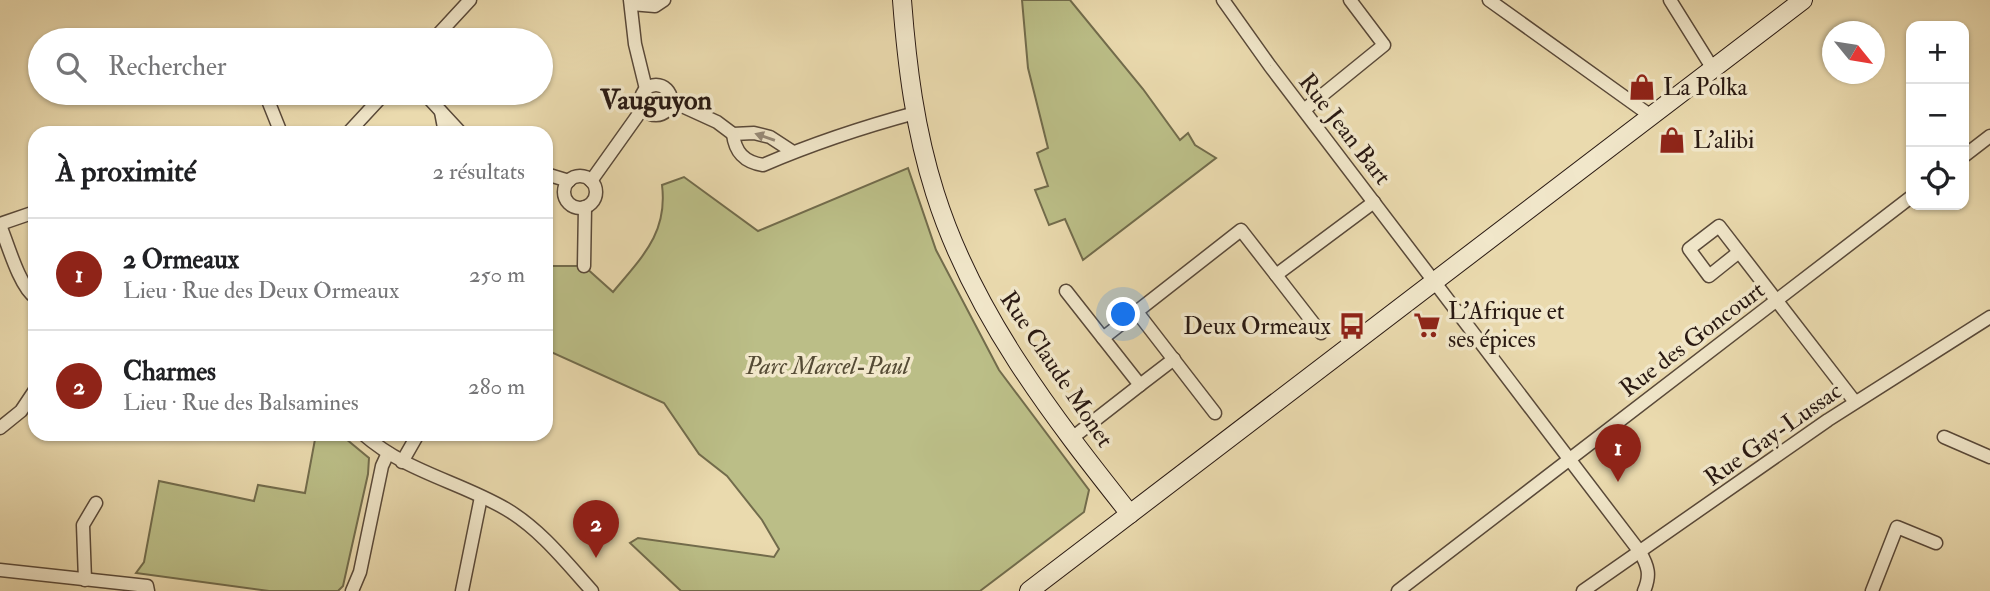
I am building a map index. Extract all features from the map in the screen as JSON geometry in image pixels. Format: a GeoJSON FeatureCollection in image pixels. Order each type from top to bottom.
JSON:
{"type":"FeatureCollection","features":[{"type":"Feature","properties":{"kind":"main road","name":"Rue Claude Monet"},"geometry":{"type":"LineString","coordinates":[[902,0],[915,113],[935,193],[965,270],[1019,365],[1130,514]]}},
{"type":"Feature","properties":{"kind":"main road"},"geometry":{"type":"LineString","coordinates":[[1029,591],[1803,0]]}},
{"type":"Feature","properties":{"kind":"street"},"geometry":{"type":"LineString","coordinates":[[444,28],[470,0]]}},
{"type":"Feature","properties":{"kind":"street"},"geometry":{"type":"LineString","coordinates":[[646,89],[635,44],[631,2],[655,6],[664,0]]}},
{"type":"Feature","properties":{"kind":"street","name":"Rue Jean Bart"},"geometry":{"type":"LineString","coordinates":[[1223,0],[1640,552]]}},
{"type":"Feature","properties":{"kind":"street"},"geometry":{"type":"LineString","coordinates":[[1304,110],[1384,45],[1350,0]]}},
{"type":"Feature","properties":{"kind":"street"},"geometry":{"type":"LineString","coordinates":[[1489,0],[1651,116]]}},
{"type":"Feature","properties":{"kind":"street"},"geometry":{"type":"LineString","coordinates":[[1670,0],[1713,69]]}},
{"type":"Feature","properties":{"kind":"street"},"geometry":{"type":"LineString","coordinates":[[655,84],[669,91],[671,101],[668,110],[660,114],[650,114],[643,108],[641,98],[646,89],[655,84]]}},
{"type":"Feature","properties":{"kind":"street"},"geometry":{"type":"LineString","coordinates":[[671,101],[717,122],[733,134],[754,133],[770,137],[793,152]]}},
{"type":"Feature","properties":{"kind":"street"},"geometry":{"type":"LineString","coordinates":[[270,105],[278,126]]}},
{"type":"Feature","properties":{"kind":"street"},"geometry":{"type":"LineString","coordinates":[[354,126],[374,105]]}},
{"type":"Feature","properties":{"kind":"street"},"geometry":{"type":"LineString","coordinates":[[435,105],[454,126]]}},
{"type":"Feature","properties":{"kind":"street"},"geometry":{"type":"LineString","coordinates":[[591,181],[643,108]]}},
{"type":"Feature","properties":{"kind":"street"},"geometry":{"type":"LineString","coordinates":[[441,112],[444,126]]}},
{"type":"Feature","properties":{"kind":"street"},"geometry":{"type":"LineString","coordinates":[[733,134],[735,147],[743,158],[763,165],[867,126],[915,113]]}},
{"type":"Feature","properties":{"kind":"street"},"geometry":{"type":"LineString","coordinates":[[1969,152],[1990,136]]}},
{"type":"Feature","properties":{"kind":"street"},"geometry":{"type":"LineString","coordinates":[[553,176],[569,181],[581,177],[591,181],[596,197],[585,207],[577,208],[568,203],[564,190],[569,181]]}},
{"type":"Feature","properties":{"kind":"street","name":"Rue des Goncourt"},"geometry":{"type":"LineString","coordinates":[[1398,591],[1906,201]]}},
{"type":"Feature","properties":{"kind":"street"},"geometry":{"type":"LineString","coordinates":[[1276,275],[1374,202]]}},
{"type":"Feature","properties":{"kind":"street"},"geometry":{"type":"LineString","coordinates":[[584,266],[585,207]]}},
{"type":"Feature","properties":{"kind":"street"},"geometry":{"type":"LineString","coordinates":[[28,215],[0,225],[28,290]]}},
{"type":"Feature","properties":{"kind":"street"},"geometry":{"type":"LineString","coordinates":[[1103,338],[1241,230],[1321,333]]}},
{"type":"Feature","properties":{"kind":"street"},"geometry":{"type":"LineString","coordinates":[[1739,252],[1855,402]]}},
{"type":"Feature","properties":{"kind":"street"},"geometry":{"type":"LineString","coordinates":[[1066,291],[1140,385]]}},
{"type":"Feature","properties":{"kind":"street"},"geometry":{"type":"LineString","coordinates":[[1137,312],[1215,413]]}},
{"type":"Feature","properties":{"kind":"street","name":"Rue Gay-Lussac"},"geometry":{"type":"LineString","coordinates":[[1583,591],[1855,402],[1990,317]]}},
{"type":"Feature","properties":{"kind":"street"},"geometry":{"type":"LineString","coordinates":[[1072,438],[1174,359]]}},
{"type":"Feature","properties":{"kind":"street"},"geometry":{"type":"LineString","coordinates":[[0,428],[21,411],[28,400]]}},
{"type":"Feature","properties":{"kind":"street"},"geometry":{"type":"LineString","coordinates":[[1944,437],[1990,457]]}},
{"type":"Feature","properties":{"kind":"street"},"geometry":{"type":"LineString","coordinates":[[372,441],[402,462],[507,509],[534,529],[592,591]]}},
{"type":"Feature","properties":{"kind":"street"},"geometry":{"type":"LineString","coordinates":[[402,462],[414,441]]}},
{"type":"Feature","properties":{"kind":"street"},"geometry":{"type":"LineString","coordinates":[[352,591],[360,572],[387,453]]}},
{"type":"Feature","properties":{"kind":"street"},"geometry":{"type":"LineString","coordinates":[[462,591],[481,497]]}},
{"type":"Feature","properties":{"kind":"street"},"geometry":{"type":"LineString","coordinates":[[85,580],[83,525],[96,503]]}},
{"type":"Feature","properties":{"kind":"street"},"geometry":{"type":"LineString","coordinates":[[1872,591],[1897,527],[1936,543]]}},
{"type":"Feature","properties":{"kind":"street"},"geometry":{"type":"LineString","coordinates":[[1640,552],[1648,566],[1649,579],[1644,591]]}},
{"type":"Feature","properties":{"kind":"street"},"geometry":{"type":"LineString","coordinates":[[0,570],[147,586],[148,591]]}},
{"type":"Feature","properties":{"kind":"green space"},"geometry":{"type":"Polygon","coordinates":[[[1022,0],[1070,0],[1143,89],[1180,140],[1188,133],[1195,145],[1216,158],[1083,260],[1065,219],[1049,225],[1035,190],[1048,186],[1037,153],[1048,148],[1028,68],[1022,0]]]}},
{"type":"Feature","properties":{"kind":"green space","name":"Parc Marcel-Paul"},"geometry":{"type":"Polygon","coordinates":[[[908,168],[936,250],[999,370],[1089,490],[1084,512],[980,591],[681,591],[630,543],[638,538],[774,557],[779,549],[762,520],[727,476],[699,454],[664,403],[553,353],[553,266],[584,266],[613,292],[643,255],[657,231],[663,202],[662,185],[684,177],[758,231],[908,168]]]}},
{"type":"Feature","properties":{"kind":"green space"},"geometry":{"type":"Polygon","coordinates":[[[315,441],[348,441],[369,458],[368,474],[343,586],[338,591],[269,591],[136,573],[144,562],[159,481],[254,501],[258,485],[305,493],[315,441]]]}},
{"type":"Feature","properties":{"kind":"place","name":"La Polka"},"geometry":{"type":"Point","coordinates":[1642,87]}},
{"type":"Feature","properties":{"kind":"place","name":"L'alibi"},"geometry":{"type":"Point","coordinates":[1672,140]}},
{"type":"Feature","properties":{"kind":"place","name":"L'Afrique et ses épices"},"geometry":{"type":"Point","coordinates":[1427,325]}},
{"type":"Feature","properties":{"kind":"place","name":"Deux Ormeaux"},"geometry":{"type":"Point","coordinates":[1352,326]}},
{"type":"Feature","properties":{"kind":"place","name":"2 Ormeaux"},"geometry":{"type":"Point","coordinates":[1618,482]}},
{"type":"Feature","properties":{"kind":"place","name":"Charmes"},"geometry":{"type":"Point","coordinates":[596,558]}},
{"type":"Feature","properties":{"kind":"district","name":"Vauguyon"},"geometry":{"type":"Point","coordinates":[656,99]}}]}
